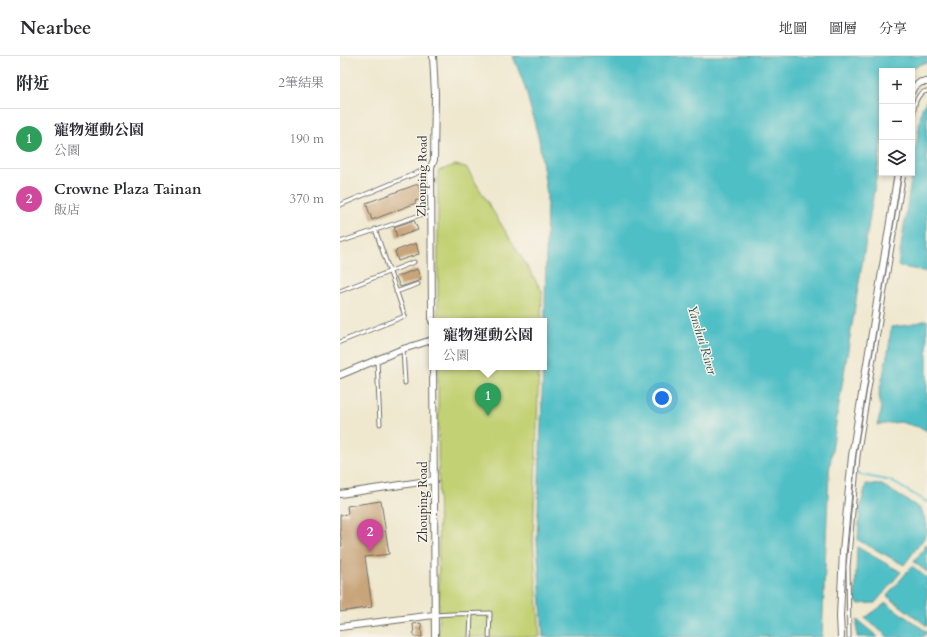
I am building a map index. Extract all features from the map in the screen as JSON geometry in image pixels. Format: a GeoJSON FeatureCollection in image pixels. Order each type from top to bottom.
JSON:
{"type":"FeatureCollection","features":[{"type":"Feature","properties":{"kind":"street","name":"Zhouping Road"},"geometry":{"type":"LineString","coordinates":[[432,318],[431,167],[434,160],[433,56]]}},
{"type":"Feature","properties":{"kind":"street"},"geometry":{"type":"LineString","coordinates":[[915,86],[920,82],[927,82]]}},
{"type":"Feature","properties":{"kind":"street"},"geometry":{"type":"LineString","coordinates":[[841,637],[840,616],[843,551],[852,456],[898,176]]}},
{"type":"Feature","properties":{"kind":"street"},"geometry":{"type":"LineString","coordinates":[[340,375],[403,349],[429,341]]}},
{"type":"Feature","properties":{"kind":"street","name":"Zhouping Road"},"geometry":{"type":"LineString","coordinates":[[433,370],[435,637]]}},
{"type":"Feature","properties":{"kind":"street"},"geometry":{"type":"LineString","coordinates":[[340,494],[434,480]]}},
{"type":"Feature","properties":{"kind":"street"},"geometry":{"type":"LineString","coordinates":[[340,627],[434,616]]}},
{"type":"Feature","properties":{"kind":"lane"},"geometry":{"type":"LineString","coordinates":[[915,105],[917,97],[927,91]]}},
{"type":"Feature","properties":{"kind":"lane"},"geometry":{"type":"LineString","coordinates":[[340,206],[431,167]]}},
{"type":"Feature","properties":{"kind":"lane"},"geometry":{"type":"LineString","coordinates":[[849,637],[848,567],[858,456],[904,176]]}},
{"type":"Feature","properties":{"kind":"lane"},"geometry":{"type":"LineString","coordinates":[[340,242],[374,229],[432,211]]}},
{"type":"Feature","properties":{"kind":"lane"},"geometry":{"type":"LineString","coordinates":[[340,342],[405,316],[374,229]]}},
{"type":"Feature","properties":{"kind":"lane"},"geometry":{"type":"LineString","coordinates":[[340,292],[414,262]]}},
{"type":"Feature","properties":{"kind":"lane"},"geometry":{"type":"LineString","coordinates":[[396,292],[418,284]]}},
{"type":"Feature","properties":{"kind":"lane"},"geometry":{"type":"LineString","coordinates":[[403,349],[405,384]]}},
{"type":"Feature","properties":{"kind":"lane"},"geometry":{"type":"LineString","coordinates":[[376,360],[380,424]]}},
{"type":"Feature","properties":{"kind":"lane"},"geometry":{"type":"LineString","coordinates":[[434,616],[490,613],[490,637]]}},
{"type":"Feature","properties":{"kind":"lane"},"geometry":{"type":"LineString","coordinates":[[470,637],[471,614]]}},
{"type":"Feature","properties":{"kind":"green space"},"geometry":{"type":"Polygon","coordinates":[[[455,165],[466,167],[542,291],[541,318],[438,318],[438,171],[455,165]]]}},
{"type":"Feature","properties":{"kind":"green space"},"geometry":{"type":"Polygon","coordinates":[[[438,370],[539,370],[533,540],[540,637],[439,637],[438,370]]]}},
{"type":"Feature","properties":{"kind":"water","name":"Yanshui River"},"geometry":{"type":"Polygon","coordinates":[[[513,56],[927,56],[927,63],[923,63],[913,68],[879,68],[879,161],[829,472],[822,637],[543,637],[537,539],[543,370],[547,370],[547,318],[545,318],[547,195],[539,140],[525,87],[513,56]]]}},
{"type":"Feature","properties":{"kind":"water"},"geometry":{"type":"Polygon","coordinates":[[[927,100],[927,272],[898,266],[912,176],[915,176],[915,153],[922,107],[927,100]]]}},
{"type":"Feature","properties":{"kind":"water"},"geometry":{"type":"Polygon","coordinates":[[[927,320],[927,431],[922,428],[900,422],[877,425],[881,412],[879,394],[889,347],[891,327],[909,325],[927,320]]]}},
{"type":"Feature","properties":{"kind":"water"},"geometry":{"type":"Polygon","coordinates":[[[866,484],[882,485],[921,509],[927,525],[927,534],[904,565],[858,540],[860,509],[866,484]]]}},
{"type":"Feature","properties":{"kind":"water"},"geometry":{"type":"Polygon","coordinates":[[[927,544],[927,572],[914,562],[927,544]]]}},
{"type":"Feature","properties":{"kind":"water"},"geometry":{"type":"Polygon","coordinates":[[[857,547],[901,572],[875,603],[858,604],[855,599],[857,547]]]}},
{"type":"Feature","properties":{"kind":"water"},"geometry":{"type":"Polygon","coordinates":[[[912,566],[927,578],[927,626],[887,596],[912,566]]]}},
{"type":"Feature","properties":{"kind":"water"},"geometry":{"type":"Polygon","coordinates":[[[886,603],[927,632],[923,637],[888,637],[865,618],[886,603]]]}},
{"type":"Feature","properties":{"kind":"water"},"geometry":{"type":"Polygon","coordinates":[[[857,620],[878,637],[857,637],[857,620]]]}},
{"type":"Feature","properties":{"kind":"building"},"geometry":{"type":"Polygon","coordinates":[[[418,184],[422,199],[415,201],[416,203],[372,220],[366,203],[418,184]]]}},
{"type":"Feature","properties":{"kind":"building"},"geometry":{"type":"Polygon","coordinates":[[[414,220],[418,230],[397,237],[394,227],[414,220]]]}},
{"type":"Feature","properties":{"kind":"building"},"geometry":{"type":"Polygon","coordinates":[[[416,243],[419,254],[398,261],[395,251],[416,243]]]}},
{"type":"Feature","properties":{"kind":"building"},"geometry":{"type":"Polygon","coordinates":[[[417,269],[421,280],[400,287],[396,277],[417,269]]]}},
{"type":"Feature","properties":{"kind":"building"},"geometry":{"type":"Polygon","coordinates":[[[381,501],[389,554],[365,557],[372,607],[340,612],[340,546],[342,546],[340,515],[348,514],[347,506],[381,501]]]}},
{"type":"Feature","properties":{"kind":"building"},"geometry":{"type":"Polygon","coordinates":[[[421,623],[422,637],[414,637],[413,624],[421,623]]]}},
{"type":"Feature","properties":{"kind":"waterway"},"geometry":{"type":"LineString","coordinates":[[857,474],[891,481],[927,502]]}},
{"type":"Feature","properties":{"kind":"place","name":"寵物運動公園"},"geometry":{"type":"Point","coordinates":[488,416]}},
{"type":"Feature","properties":{"kind":"place","name":"Crowne Plaza Tainan"},"geometry":{"type":"Point","coordinates":[370,552]}}]}
